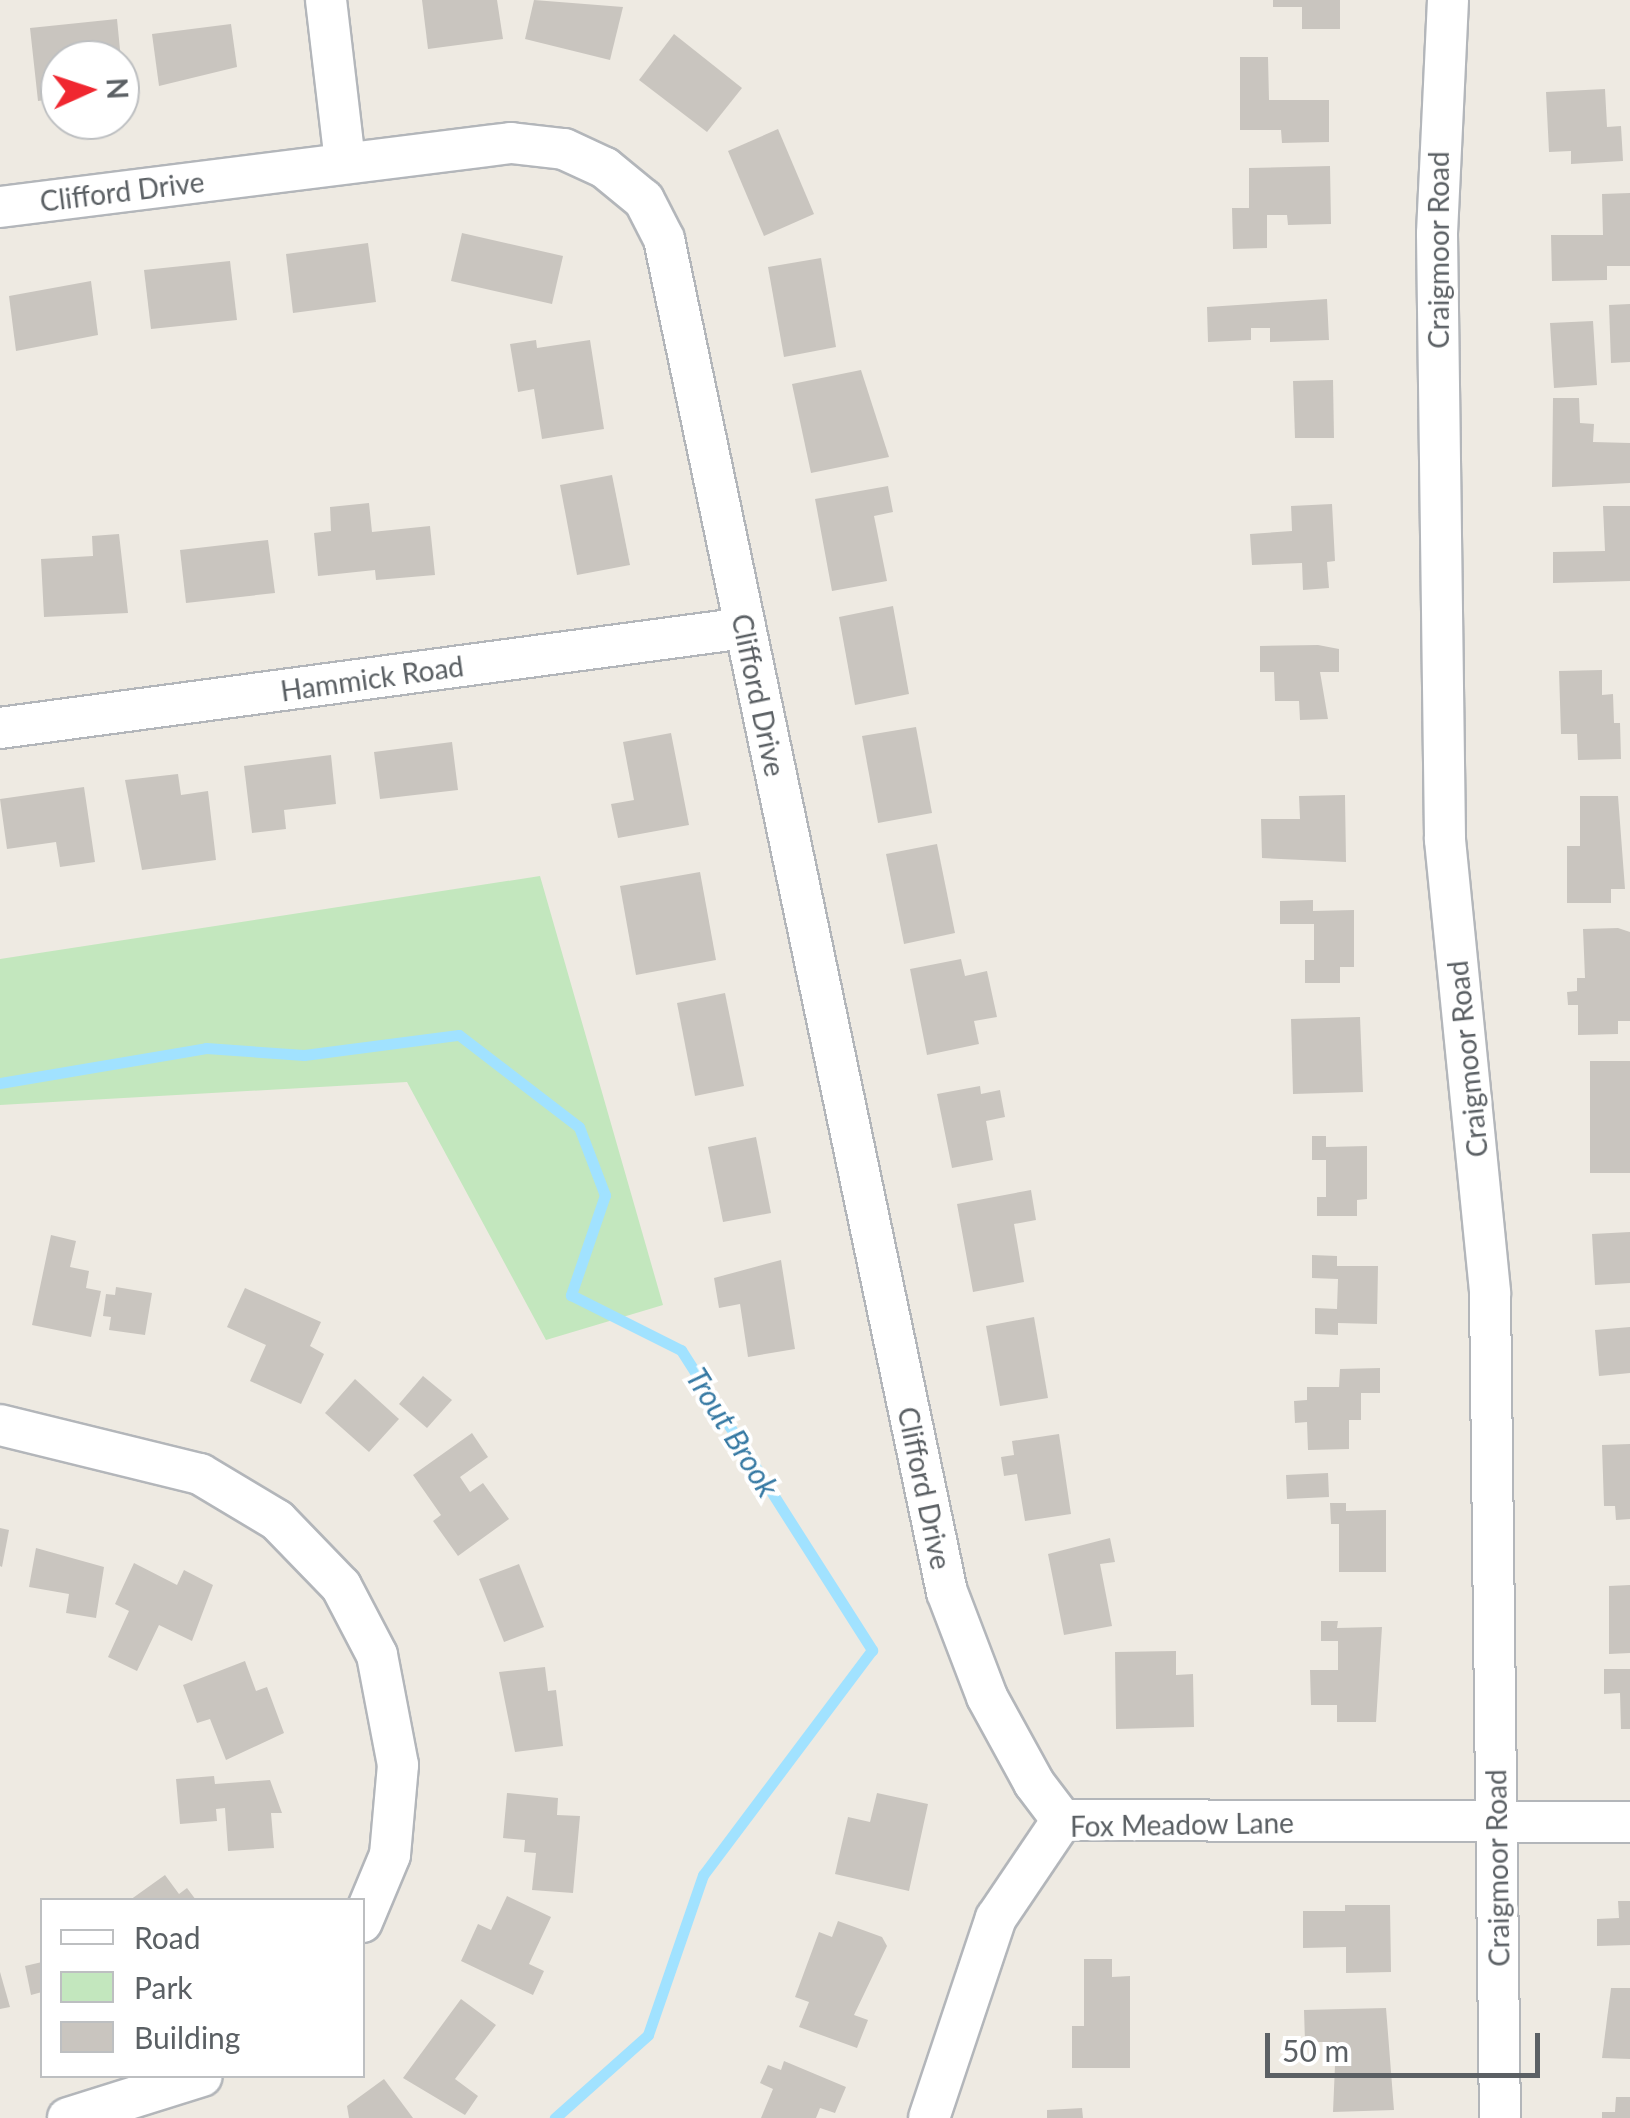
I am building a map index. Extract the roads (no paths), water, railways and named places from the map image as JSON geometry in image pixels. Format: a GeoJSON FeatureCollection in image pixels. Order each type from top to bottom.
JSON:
{"type":"FeatureCollection","features":[{"type":"Feature","properties":{"kind":"street"},"geometry":{"type":"LineString","coordinates":[[326,0],[345,162]]}},
{"type":"Feature","properties":{"kind":"street","name":"Craigmoor Road"},"geometry":{"type":"LineString","coordinates":[[1448,0],[1437,234],[1445,840],[1490,1293],[1500,2118]]}},
{"type":"Feature","properties":{"kind":"street","name":"Clifford Drive"},"geometry":{"type":"LineString","coordinates":[[0,207],[510,143],[564,149],[605,168],[644,200],[664,239],[947,1592],[987,1697],[1034,1783],[1062,1820]]}},
{"type":"Feature","properties":{"kind":"street","name":"Hammick Road"},"geometry":{"type":"LineString","coordinates":[[0,728],[744,628]]}},
{"type":"Feature","properties":{"kind":"street"},"geometry":{"type":"LineString","coordinates":[[0,1425],[200,1474],[277,1520],[342,1586],[378,1655],[398,1764],[390,1855],[365,1915]]}},
{"type":"Feature","properties":{"kind":"street","name":"Fox Meadow Lane"},"geometry":{"type":"LineString","coordinates":[[929,2118],[996,1918],[1062,1820],[1630,1822]]}},
{"type":"Feature","properties":{"kind":"street"},"geometry":{"type":"LineString","coordinates":[[68,2118],[196,2078]]}},
{"type":"Feature","properties":{"kind":"waterway","name":"Trout Brook"},"geometry":{"type":"LineString","coordinates":[[0,1083],[206,1048],[304,1055],[459,1035],[579,1127],[605,1195],[571,1295],[681,1350],[872,1650],[703,1875],[648,2035],[555,2118]]}}]}
